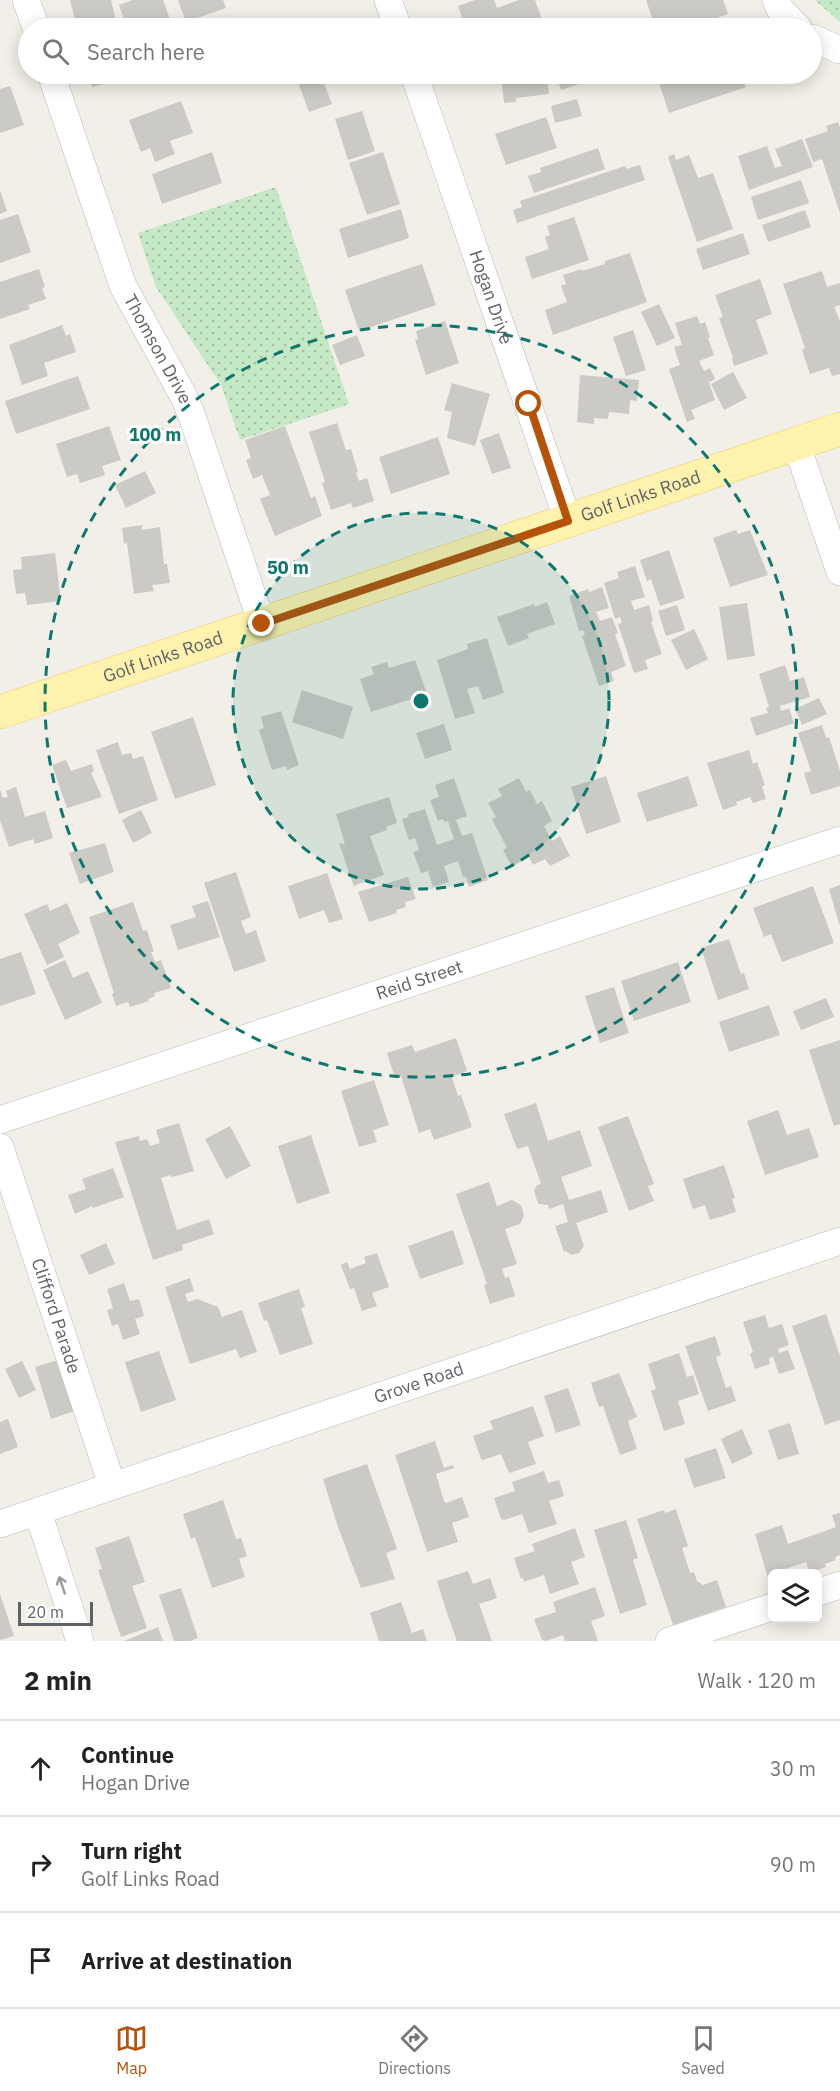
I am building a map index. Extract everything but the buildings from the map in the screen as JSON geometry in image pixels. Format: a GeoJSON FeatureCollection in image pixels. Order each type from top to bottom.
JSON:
{"type":"FeatureCollection","features":[{"type":"Feature","properties":{"kind":"main road","name":"Golf Links Road"},"geometry":{"type":"LineString","coordinates":[[0,712],[840,429]]}},
{"type":"Feature","properties":{"kind":"street"},"geometry":{"type":"LineString","coordinates":[[26,0],[32,18]]}},
{"type":"Feature","properties":{"kind":"street"},"geometry":{"type":"LineString","coordinates":[[388,0],[394,18]]}},
{"type":"Feature","properties":{"kind":"street"},"geometry":{"type":"LineString","coordinates":[[776,0],[780,9],[789,18]]}},
{"type":"Feature","properties":{"kind":"street"},"geometry":{"type":"LineString","coordinates":[[822,42],[840,50]]}},
{"type":"Feature","properties":{"kind":"street","name":"Thomson Drive"},"geometry":{"type":"LineString","coordinates":[[54,84],[123,286],[184,397],[192,416],[262,624]]}},
{"type":"Feature","properties":{"kind":"street","name":"Hogan Drive"},"geometry":{"type":"LineString","coordinates":[[417,84],[568,521]]}},
{"type":"Feature","properties":{"kind":"street"},"geometry":{"type":"LineString","coordinates":[[796,443],[840,572]]}},
{"type":"Feature","properties":{"kind":"street","name":"Reid Street"},"geometry":{"type":"LineString","coordinates":[[0,1120],[840,840]]}},
{"type":"Feature","properties":{"kind":"street","name":"Clifford Parade"},"geometry":{"type":"LineString","coordinates":[[0,1148],[112,1485]]}},
{"type":"Feature","properties":{"kind":"street","name":"Grove Road"},"geometry":{"type":"LineString","coordinates":[[0,1524],[840,1241]]}},
{"type":"Feature","properties":{"kind":"street"},"geometry":{"type":"LineString","coordinates":[[38,1512],[80,1641]]}},
{"type":"Feature","properties":{"kind":"street"},"geometry":{"type":"LineString","coordinates":[[822,1591],[840,1584]]}},
{"type":"Feature","properties":{"kind":"street"},"geometry":{"type":"LineString","coordinates":[[669,1641],[768,1608]]}},
{"type":"Feature","properties":{"kind":"green space"},"geometry":{"type":"Polygon","coordinates":[[[815,0],[840,0],[840,22],[815,0]]]}},
{"type":"Feature","properties":{"kind":"green space"},"geometry":{"type":"Polygon","coordinates":[[[276,187],[349,404],[240,440],[221,385],[156,287],[138,233],[276,187]]]}},
{"type":"Feature","properties":{"kind":"route"},"geometry":{"type":"LineString","coordinates":[[262,624],[568,521],[529,404]]}}]}
